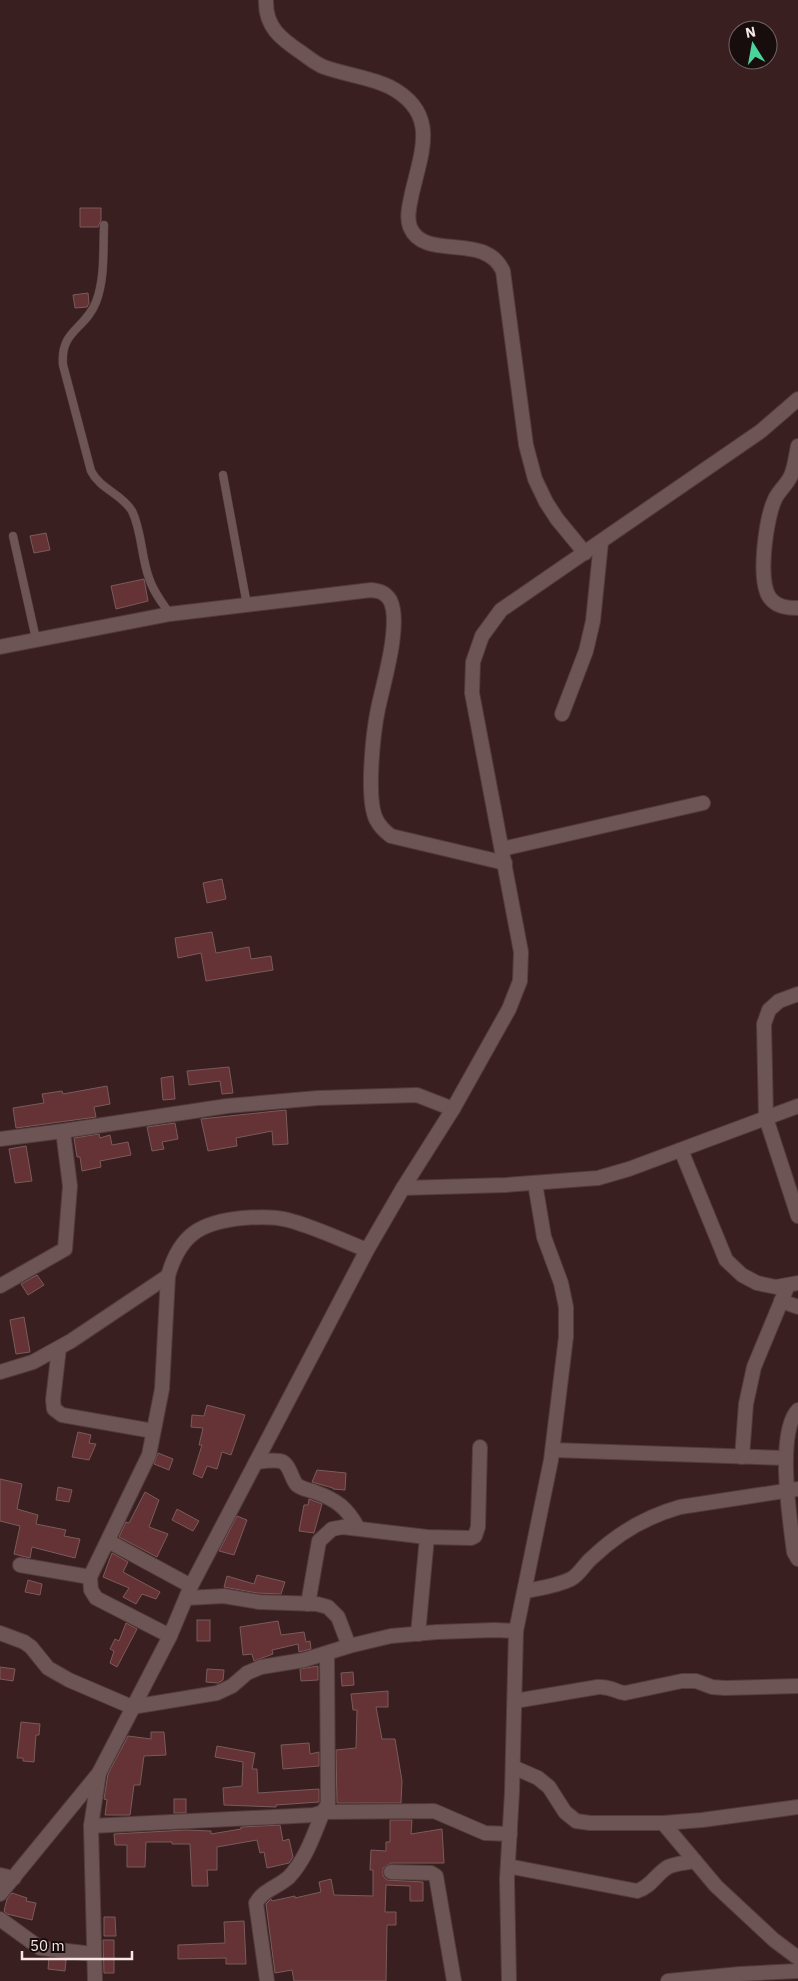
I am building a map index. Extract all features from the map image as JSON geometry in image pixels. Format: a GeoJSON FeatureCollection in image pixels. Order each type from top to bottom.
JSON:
{"type":"FeatureCollection","features":[{"type":"Feature","properties":{"kind":"street"},"geometry":{"type":"LineString","coordinates":[[266,0],[268,21],[276,34],[288,44],[322,67],[372,80],[391,88],[409,102],[421,116],[424,131],[421,155],[408,215],[410,226],[415,236],[423,242],[471,248],[493,256],[499,262],[503,271],[526,445],[535,480],[557,519],[585,553]]}},
{"type":"Feature","properties":{"kind":"street"},"geometry":{"type":"LineString","coordinates":[[0,1894],[7,1876],[99,1773],[170,1636],[188,1592],[367,1250],[403,1188],[453,1109],[509,1008],[520,981],[521,952],[472,693],[473,662],[482,636],[502,610],[761,431],[798,399]]}},
{"type":"Feature","properties":{"kind":"street"},"geometry":{"type":"LineString","coordinates":[[798,446],[792,474],[775,499],[766,530],[764,551],[766,588],[770,598],[778,605],[798,608]]}},
{"type":"Feature","properties":{"kind":"street"},"geometry":{"type":"LineString","coordinates":[[562,714],[586,651],[593,621],[601,542]]}},
{"type":"Feature","properties":{"kind":"street"},"geometry":{"type":"LineString","coordinates":[[0,647],[170,614],[371,590],[382,592],[389,599],[394,610],[393,638],[377,711],[371,795],[375,818],[383,830],[391,836],[504,856],[703,802]]}},
{"type":"Feature","properties":{"kind":"street"},"geometry":{"type":"LineString","coordinates":[[798,994],[779,1001],[769,1010],[765,1018],[766,1118],[798,1216]]}},
{"type":"Feature","properties":{"kind":"street"},"geometry":{"type":"LineString","coordinates":[[0,1138],[63,1131],[227,1106],[318,1098],[417,1095],[453,1109]]}},
{"type":"Feature","properties":{"kind":"street"},"geometry":{"type":"LineString","coordinates":[[403,1188],[535,1183],[598,1178],[629,1169],[798,1106]]}},
{"type":"Feature","properties":{"kind":"street"},"geometry":{"type":"LineString","coordinates":[[0,1286],[65,1248],[70,1186],[63,1131]]}},
{"type":"Feature","properties":{"kind":"street"},"geometry":{"type":"LineString","coordinates":[[681,1150],[726,1260],[742,1275],[757,1283],[776,1287],[793,1284]]}},
{"type":"Feature","properties":{"kind":"street"},"geometry":{"type":"LineString","coordinates":[[508,1981],[508,1866],[513,1768],[516,1631],[526,1591],[552,1450],[566,1337],[566,1307],[561,1283],[544,1237],[535,1183]]}},
{"type":"Feature","properties":{"kind":"street"},"geometry":{"type":"LineString","coordinates":[[170,1636],[96,1598],[91,1590],[90,1577],[149,1455],[162,1389],[168,1276],[173,1258],[190,1235],[210,1223],[259,1217],[288,1219],[367,1250]]}},
{"type":"Feature","properties":{"kind":"street"},"geometry":{"type":"LineString","coordinates":[[0,1372],[33,1362],[59,1348],[168,1276]]}},
{"type":"Feature","properties":{"kind":"street"},"geometry":{"type":"LineString","coordinates":[[742,1457],[746,1404],[754,1367],[781,1301],[793,1284]]}},
{"type":"Feature","properties":{"kind":"street"},"geometry":{"type":"LineString","coordinates":[[781,1301],[798,1307]]}},
{"type":"Feature","properties":{"kind":"street"},"geometry":{"type":"LineString","coordinates":[[59,1348],[53,1400],[54,1409],[62,1415],[153,1432]]}},
{"type":"Feature","properties":{"kind":"street"},"geometry":{"type":"LineString","coordinates":[[797,1412],[789,1425],[786,1458],[793,1490],[794,1552],[798,1559]]}},
{"type":"Feature","properties":{"kind":"street"},"geometry":{"type":"LineString","coordinates":[[308,1604],[319,1541],[332,1529],[343,1527],[358,1528],[427,1537],[470,1538],[477,1533],[480,1447]]}},
{"type":"Feature","properties":{"kind":"street"},"geometry":{"type":"LineString","coordinates":[[552,1450],[786,1458]]}},
{"type":"Feature","properties":{"kind":"street"},"geometry":{"type":"LineString","coordinates":[[256,1462],[281,1461],[287,1465],[295,1483],[328,1497],[339,1504],[350,1514],[358,1528]]}},
{"type":"Feature","properties":{"kind":"street"},"geometry":{"type":"LineString","coordinates":[[526,1591],[559,1584],[574,1577],[608,1543],[645,1519],[663,1511],[793,1490]]}},
{"type":"Feature","properties":{"kind":"street"},"geometry":{"type":"LineString","coordinates":[[418,1634],[427,1537]]}},
{"type":"Feature","properties":{"kind":"street"},"geometry":{"type":"LineString","coordinates":[[108,1541],[188,1592],[269,1603],[308,1604],[328,1607],[338,1617],[349,1646]]}},
{"type":"Feature","properties":{"kind":"street"},"geometry":{"type":"LineString","coordinates":[[20,1565],[90,1577]]}},
{"type":"Feature","properties":{"kind":"street"},"geometry":{"type":"LineString","coordinates":[[0,1633],[24,1642],[31,1647],[48,1668],[62,1676],[132,1707],[217,1693],[232,1686],[247,1673],[261,1667],[304,1660],[349,1646],[391,1636],[495,1630],[516,1631]]}},
{"type":"Feature","properties":{"kind":"street"},"geometry":{"type":"LineString","coordinates":[[267,1981],[256,1903],[260,1896],[287,1878],[298,1866],[328,1804],[327,1654]]}},
{"type":"Feature","properties":{"kind":"street"},"geometry":{"type":"LineString","coordinates":[[515,1701],[598,1687],[610,1687],[625,1693],[689,1681],[725,1688],[798,1686]]}},
{"type":"Feature","properties":{"kind":"street"},"geometry":{"type":"LineString","coordinates":[[513,1768],[538,1778],[549,1787],[565,1812],[576,1821],[590,1823],[663,1823],[711,1819],[798,1806]]}},
{"type":"Feature","properties":{"kind":"street"},"geometry":{"type":"LineString","coordinates":[[95,1981],[91,1826],[99,1773]]}},
{"type":"Feature","properties":{"kind":"street"},"geometry":{"type":"LineString","coordinates":[[91,1826],[314,1815],[323,1812],[434,1811],[485,1833],[510,1834]]}},
{"type":"Feature","properties":{"kind":"street"},"geometry":{"type":"LineString","coordinates":[[663,1823],[716,1886],[774,1940],[798,1958]]}},
{"type":"Feature","properties":{"kind":"street"},"geometry":{"type":"LineString","coordinates":[[508,1866],[637,1891],[652,1883],[667,1868],[675,1864],[695,1861]]}},
{"type":"Feature","properties":{"kind":"street"},"geometry":{"type":"LineString","coordinates":[[391,1872],[431,1873],[436,1876],[454,1981]]}},
{"type":"Feature","properties":{"kind":"street"},"geometry":{"type":"LineString","coordinates":[[0,1919],[40,1948],[94,1954]]}},
{"type":"Feature","properties":{"kind":"street"},"geometry":{"type":"LineString","coordinates":[[668,1981],[740,1974],[791,1974]]}},
{"type":"Feature","properties":{"kind":"lane"},"geometry":{"type":"LineString","coordinates":[[104,225],[100,292],[91,312],[64,344],[62,354],[63,365],[91,471],[99,482],[124,501],[131,510],[135,519],[148,576],[153,589],[170,614]]}},
{"type":"Feature","properties":{"kind":"lane"},"geometry":{"type":"LineString","coordinates":[[223,475],[247,605]]}},
{"type":"Feature","properties":{"kind":"lane"},"geometry":{"type":"LineString","coordinates":[[13,536],[36,639]]}},
{"type":"Feature","properties":{"kind":"building"},"geometry":{"type":"Polygon","coordinates":[[[80,208],[101,208],[101,220],[98,227],[80,227],[80,208]]]}},
{"type":"Feature","properties":{"kind":"building"},"geometry":{"type":"Polygon","coordinates":[[[88,293],[89,303],[87,307],[75,308],[73,295],[88,293]]]}},
{"type":"Feature","properties":{"kind":"building"},"geometry":{"type":"Polygon","coordinates":[[[46,533],[50,550],[34,553],[30,536],[46,533]]]}},
{"type":"Feature","properties":{"kind":"building"},"geometry":{"type":"Polygon","coordinates":[[[144,579],[148,601],[116,609],[111,586],[144,579]]]}},
{"type":"Feature","properties":{"kind":"building"},"geometry":{"type":"Polygon","coordinates":[[[222,879],[226,899],[207,903],[203,883],[222,879]]]}},
{"type":"Feature","properties":{"kind":"building"},"geometry":{"type":"Polygon","coordinates":[[[212,932],[216,953],[249,947],[251,959],[271,956],[273,970],[206,981],[201,953],[178,958],[175,938],[212,932]]]}},
{"type":"Feature","properties":{"kind":"building"},"geometry":{"type":"Polygon","coordinates":[[[229,1067],[233,1093],[222,1094],[220,1081],[189,1085],[187,1071],[229,1067]]]}},
{"type":"Feature","properties":{"kind":"building"},"geometry":{"type":"Polygon","coordinates":[[[173,1076],[175,1099],[163,1100],[161,1078],[173,1076]]]}},
{"type":"Feature","properties":{"kind":"building"},"geometry":{"type":"Polygon","coordinates":[[[107,1086],[110,1104],[94,1107],[96,1117],[16,1128],[13,1108],[44,1103],[42,1094],[62,1091],[63,1094],[107,1086]]]}},
{"type":"Feature","properties":{"kind":"building"},"geometry":{"type":"Polygon","coordinates":[[[286,1110],[288,1144],[273,1145],[272,1131],[236,1138],[237,1146],[208,1151],[201,1119],[286,1110]]]}},
{"type":"Feature","properties":{"kind":"building"},"geometry":{"type":"Polygon","coordinates":[[[175,1123],[178,1139],[162,1142],[164,1149],[152,1151],[147,1127],[175,1123]]]}},
{"type":"Feature","properties":{"kind":"building"},"geometry":{"type":"Polygon","coordinates":[[[99,1134],[100,1138],[110,1135],[112,1145],[128,1142],[131,1155],[100,1161],[101,1167],[82,1171],[80,1157],[77,1157],[74,1138],[99,1134]]]}},
{"type":"Feature","properties":{"kind":"building"},"geometry":{"type":"Polygon","coordinates":[[[26,1146],[32,1181],[15,1183],[9,1149],[26,1146]]]}},
{"type":"Feature","properties":{"kind":"building"},"geometry":{"type":"Polygon","coordinates":[[[37,1275],[44,1285],[28,1295],[21,1284],[37,1275]]]}},
{"type":"Feature","properties":{"kind":"building"},"geometry":{"type":"Polygon","coordinates":[[[24,1317],[30,1352],[16,1354],[10,1320],[24,1317]]]}},
{"type":"Feature","properties":{"kind":"building"},"geometry":{"type":"Polygon","coordinates":[[[207,1405],[245,1415],[231,1455],[222,1452],[217,1469],[207,1466],[202,1478],[193,1474],[202,1445],[199,1445],[203,1428],[191,1427],[192,1415],[204,1416],[207,1405]]]}},
{"type":"Feature","properties":{"kind":"building"},"geometry":{"type":"Polygon","coordinates":[[[78,1432],[91,1435],[89,1443],[96,1444],[89,1460],[72,1457],[78,1432]]]}},
{"type":"Feature","properties":{"kind":"building"},"geometry":{"type":"Polygon","coordinates":[[[158,1453],[173,1459],[169,1470],[154,1464],[158,1453]]]}},
{"type":"Feature","properties":{"kind":"building"},"geometry":{"type":"Polygon","coordinates":[[[317,1470],[346,1473],[345,1490],[333,1489],[312,1482],[317,1470]]]}},
{"type":"Feature","properties":{"kind":"building"},"geometry":{"type":"Polygon","coordinates":[[[0,1479],[22,1484],[17,1509],[38,1515],[36,1524],[66,1530],[64,1536],[80,1539],[75,1558],[32,1547],[30,1558],[14,1554],[20,1526],[0,1521],[0,1479]]]}},
{"type":"Feature","properties":{"kind":"building"},"geometry":{"type":"Polygon","coordinates":[[[58,1487],[72,1490],[69,1502],[56,1500],[58,1487]]]}},
{"type":"Feature","properties":{"kind":"building"},"geometry":{"type":"Polygon","coordinates":[[[145,1492],[159,1500],[149,1527],[168,1534],[157,1557],[119,1537],[126,1522],[129,1523],[145,1492]]]}},
{"type":"Feature","properties":{"kind":"building"},"geometry":{"type":"Polygon","coordinates":[[[309,1499],[322,1504],[314,1533],[299,1531],[304,1505],[308,1505],[309,1499]]]}},
{"type":"Feature","properties":{"kind":"building"},"geometry":{"type":"Polygon","coordinates":[[[177,1509],[199,1521],[193,1531],[172,1520],[177,1509]]]}},
{"type":"Feature","properties":{"kind":"building"},"geometry":{"type":"Polygon","coordinates":[[[237,1516],[247,1520],[234,1555],[219,1551],[237,1516]]]}},
{"type":"Feature","properties":{"kind":"building"},"geometry":{"type":"Polygon","coordinates":[[[112,1553],[128,1562],[123,1572],[160,1592],[156,1599],[142,1594],[136,1604],[123,1597],[129,1588],[103,1577],[112,1553]]]}},
{"type":"Feature","properties":{"kind":"building"},"geometry":{"type":"Polygon","coordinates":[[[257,1575],[285,1582],[281,1594],[257,1593],[224,1587],[227,1576],[254,1584],[257,1575]]]}},
{"type":"Feature","properties":{"kind":"building"},"geometry":{"type":"Polygon","coordinates":[[[28,1580],[42,1584],[40,1595],[25,1592],[28,1580]]]}},
{"type":"Feature","properties":{"kind":"building"},"geometry":{"type":"Polygon","coordinates":[[[197,1620],[210,1620],[210,1641],[197,1641],[197,1620]]]}},
{"type":"Feature","properties":{"kind":"building"},"geometry":{"type":"Polygon","coordinates":[[[278,1621],[281,1635],[304,1632],[306,1642],[310,1641],[311,1649],[299,1652],[298,1644],[272,1650],[273,1654],[254,1661],[252,1654],[243,1655],[240,1627],[278,1621]]]}},
{"type":"Feature","properties":{"kind":"building"},"geometry":{"type":"Polygon","coordinates":[[[126,1623],[137,1629],[117,1667],[110,1663],[114,1651],[110,1649],[115,1639],[119,1641],[126,1623]]]}},
{"type":"Feature","properties":{"kind":"building"},"geometry":{"type":"Polygon","coordinates":[[[318,1666],[318,1680],[301,1681],[300,1669],[318,1666]]]}},
{"type":"Feature","properties":{"kind":"building"},"geometry":{"type":"Polygon","coordinates":[[[0,1667],[15,1669],[13,1681],[0,1679],[0,1667]]]}},
{"type":"Feature","properties":{"kind":"building"},"geometry":{"type":"Polygon","coordinates":[[[207,1669],[224,1670],[223,1680],[218,1683],[206,1682],[207,1669]]]}},
{"type":"Feature","properties":{"kind":"building"},"geometry":{"type":"Polygon","coordinates":[[[353,1672],[354,1685],[342,1686],[341,1673],[353,1672]]]}},
{"type":"Feature","properties":{"kind":"building"},"geometry":{"type":"Polygon","coordinates":[[[388,1691],[388,1707],[376,1707],[382,1739],[395,1739],[402,1781],[401,1803],[337,1803],[336,1750],[356,1748],[357,1710],[353,1710],[351,1694],[388,1691]]]}},
{"type":"Feature","properties":{"kind":"building"},"geometry":{"type":"Polygon","coordinates":[[[21,1722],[40,1724],[39,1735],[36,1735],[34,1762],[23,1761],[23,1758],[17,1758],[21,1722]]]}},
{"type":"Feature","properties":{"kind":"building"},"geometry":{"type":"Polygon","coordinates":[[[151,1732],[164,1732],[166,1755],[144,1756],[140,1785],[134,1785],[130,1815],[105,1815],[107,1800],[104,1799],[108,1774],[128,1736],[151,1739],[151,1732]]]}},
{"type":"Feature","properties":{"kind":"building"},"geometry":{"type":"Polygon","coordinates":[[[309,1743],[310,1754],[319,1752],[319,1766],[283,1769],[281,1745],[309,1743]]]}},
{"type":"Feature","properties":{"kind":"building"},"geometry":{"type":"Polygon","coordinates":[[[217,1746],[255,1753],[252,1769],[257,1769],[258,1793],[319,1789],[319,1802],[276,1805],[276,1807],[224,1805],[223,1788],[242,1786],[243,1762],[215,1757],[217,1746]]]}},
{"type":"Feature","properties":{"kind":"building"},"geometry":{"type":"Polygon","coordinates":[[[174,1799],[186,1799],[186,1813],[174,1813],[174,1799]]]}},
{"type":"Feature","properties":{"kind":"building"},"geometry":{"type":"Polygon","coordinates":[[[390,1820],[412,1820],[411,1834],[442,1829],[444,1863],[391,1863],[383,1868],[383,1876],[387,1880],[423,1882],[423,1901],[410,1901],[410,1886],[386,1885],[385,1912],[396,1912],[396,1925],[387,1925],[386,1981],[294,1981],[292,1970],[275,1973],[266,1904],[271,1899],[272,1901],[295,1896],[295,1898],[321,1892],[319,1882],[331,1879],[334,1895],[373,1896],[373,1870],[370,1870],[371,1850],[386,1851],[386,1842],[390,1842],[390,1820]]]}},
{"type":"Feature","properties":{"kind":"building"},"geometry":{"type":"Polygon","coordinates":[[[280,1825],[283,1841],[289,1839],[293,1857],[289,1863],[267,1868],[264,1852],[260,1853],[257,1840],[217,1847],[217,1870],[207,1870],[208,1886],[192,1886],[190,1844],[146,1842],[145,1867],[127,1867],[127,1845],[115,1845],[114,1834],[186,1830],[211,1831],[211,1834],[241,1829],[241,1827],[280,1825]]]}},
{"type":"Feature","properties":{"kind":"building"},"geometry":{"type":"Polygon","coordinates":[[[12,1893],[27,1898],[26,1901],[36,1903],[32,1920],[7,1914],[4,1911],[7,1899],[12,1893]]]}},
{"type":"Feature","properties":{"kind":"building"},"geometry":{"type":"Polygon","coordinates":[[[104,1917],[115,1917],[116,1936],[104,1936],[104,1917]]]}},
{"type":"Feature","properties":{"kind":"building"},"geometry":{"type":"Polygon","coordinates":[[[244,1921],[246,1964],[226,1964],[226,1958],[178,1959],[178,1945],[225,1943],[224,1922],[244,1921]]]}},
{"type":"Feature","properties":{"kind":"building"},"geometry":{"type":"Polygon","coordinates":[[[103,1940],[114,1940],[114,1973],[104,1973],[103,1940]]]}},
{"type":"Feature","properties":{"kind":"building"},"geometry":{"type":"Polygon","coordinates":[[[49,1958],[66,1960],[65,1971],[48,1969],[49,1958]]]}}]}
